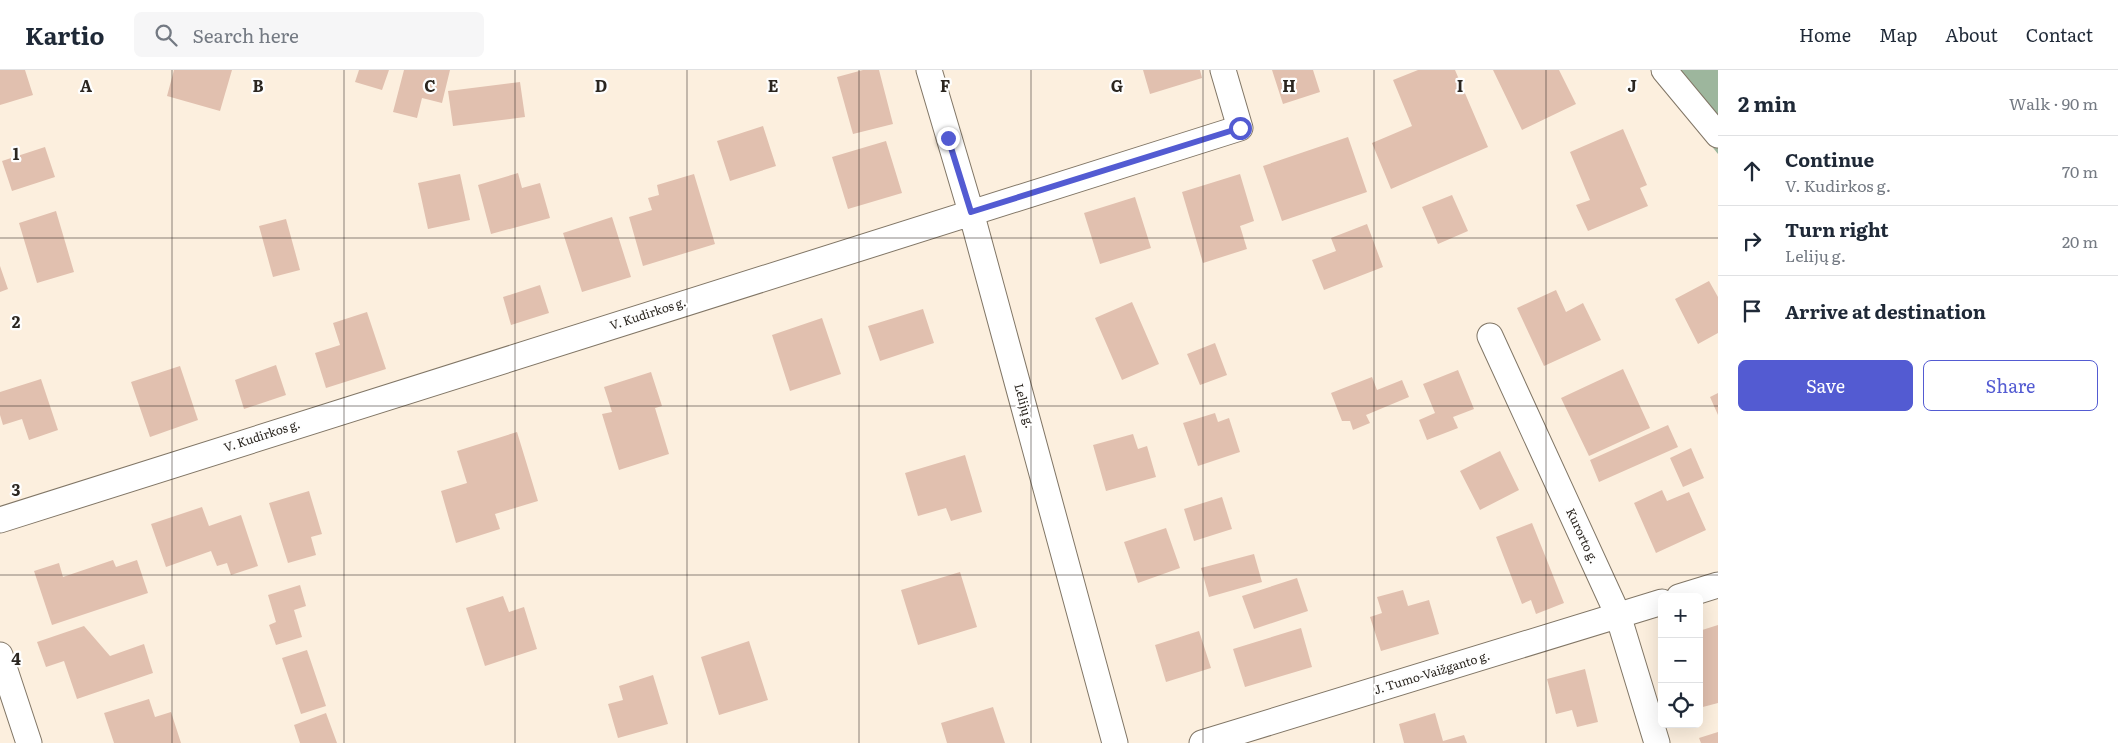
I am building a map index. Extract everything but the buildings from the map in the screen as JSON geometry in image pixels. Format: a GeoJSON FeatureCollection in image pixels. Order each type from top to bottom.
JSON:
{"type":"FeatureCollection","features":[{"type":"Feature","properties":{"kind":"street","name":"Lelijų g."},"geometry":{"type":"LineString","coordinates":[[929,70],[971,212],[1115,743]]}},
{"type":"Feature","properties":{"kind":"street","name":"V. Kudirkos g."},"geometry":{"type":"LineString","coordinates":[[0,520],[1240,128],[1223,70]]}},
{"type":"Feature","properties":{"kind":"street"},"geometry":{"type":"LineString","coordinates":[[1664,70],[1718,135]]}},
{"type":"Feature","properties":{"kind":"street","name":"Kurorto g."},"geometry":{"type":"LineString","coordinates":[[1490,336],[1618,616],[1657,743]]}},
{"type":"Feature","properties":{"kind":"street"},"geometry":{"type":"LineString","coordinates":[[1690,593],[1718,584]]}},
{"type":"Feature","properties":{"kind":"street","name":"J. Tumo-Vaižganto g."},"geometry":{"type":"LineString","coordinates":[[1202,743],[1658,603]]}},
{"type":"Feature","properties":{"kind":"street"},"geometry":{"type":"LineString","coordinates":[[0,655],[29,743]]}},
{"type":"Feature","properties":{"kind":"green space"},"geometry":{"type":"Polygon","coordinates":[[[1651,70],[1718,70],[1718,154],[1651,70]]]}},
{"type":"Feature","properties":{"kind":"route"},"geometry":{"type":"LineString","coordinates":[[948,138],[971,212],[1240,128]]}}]}
